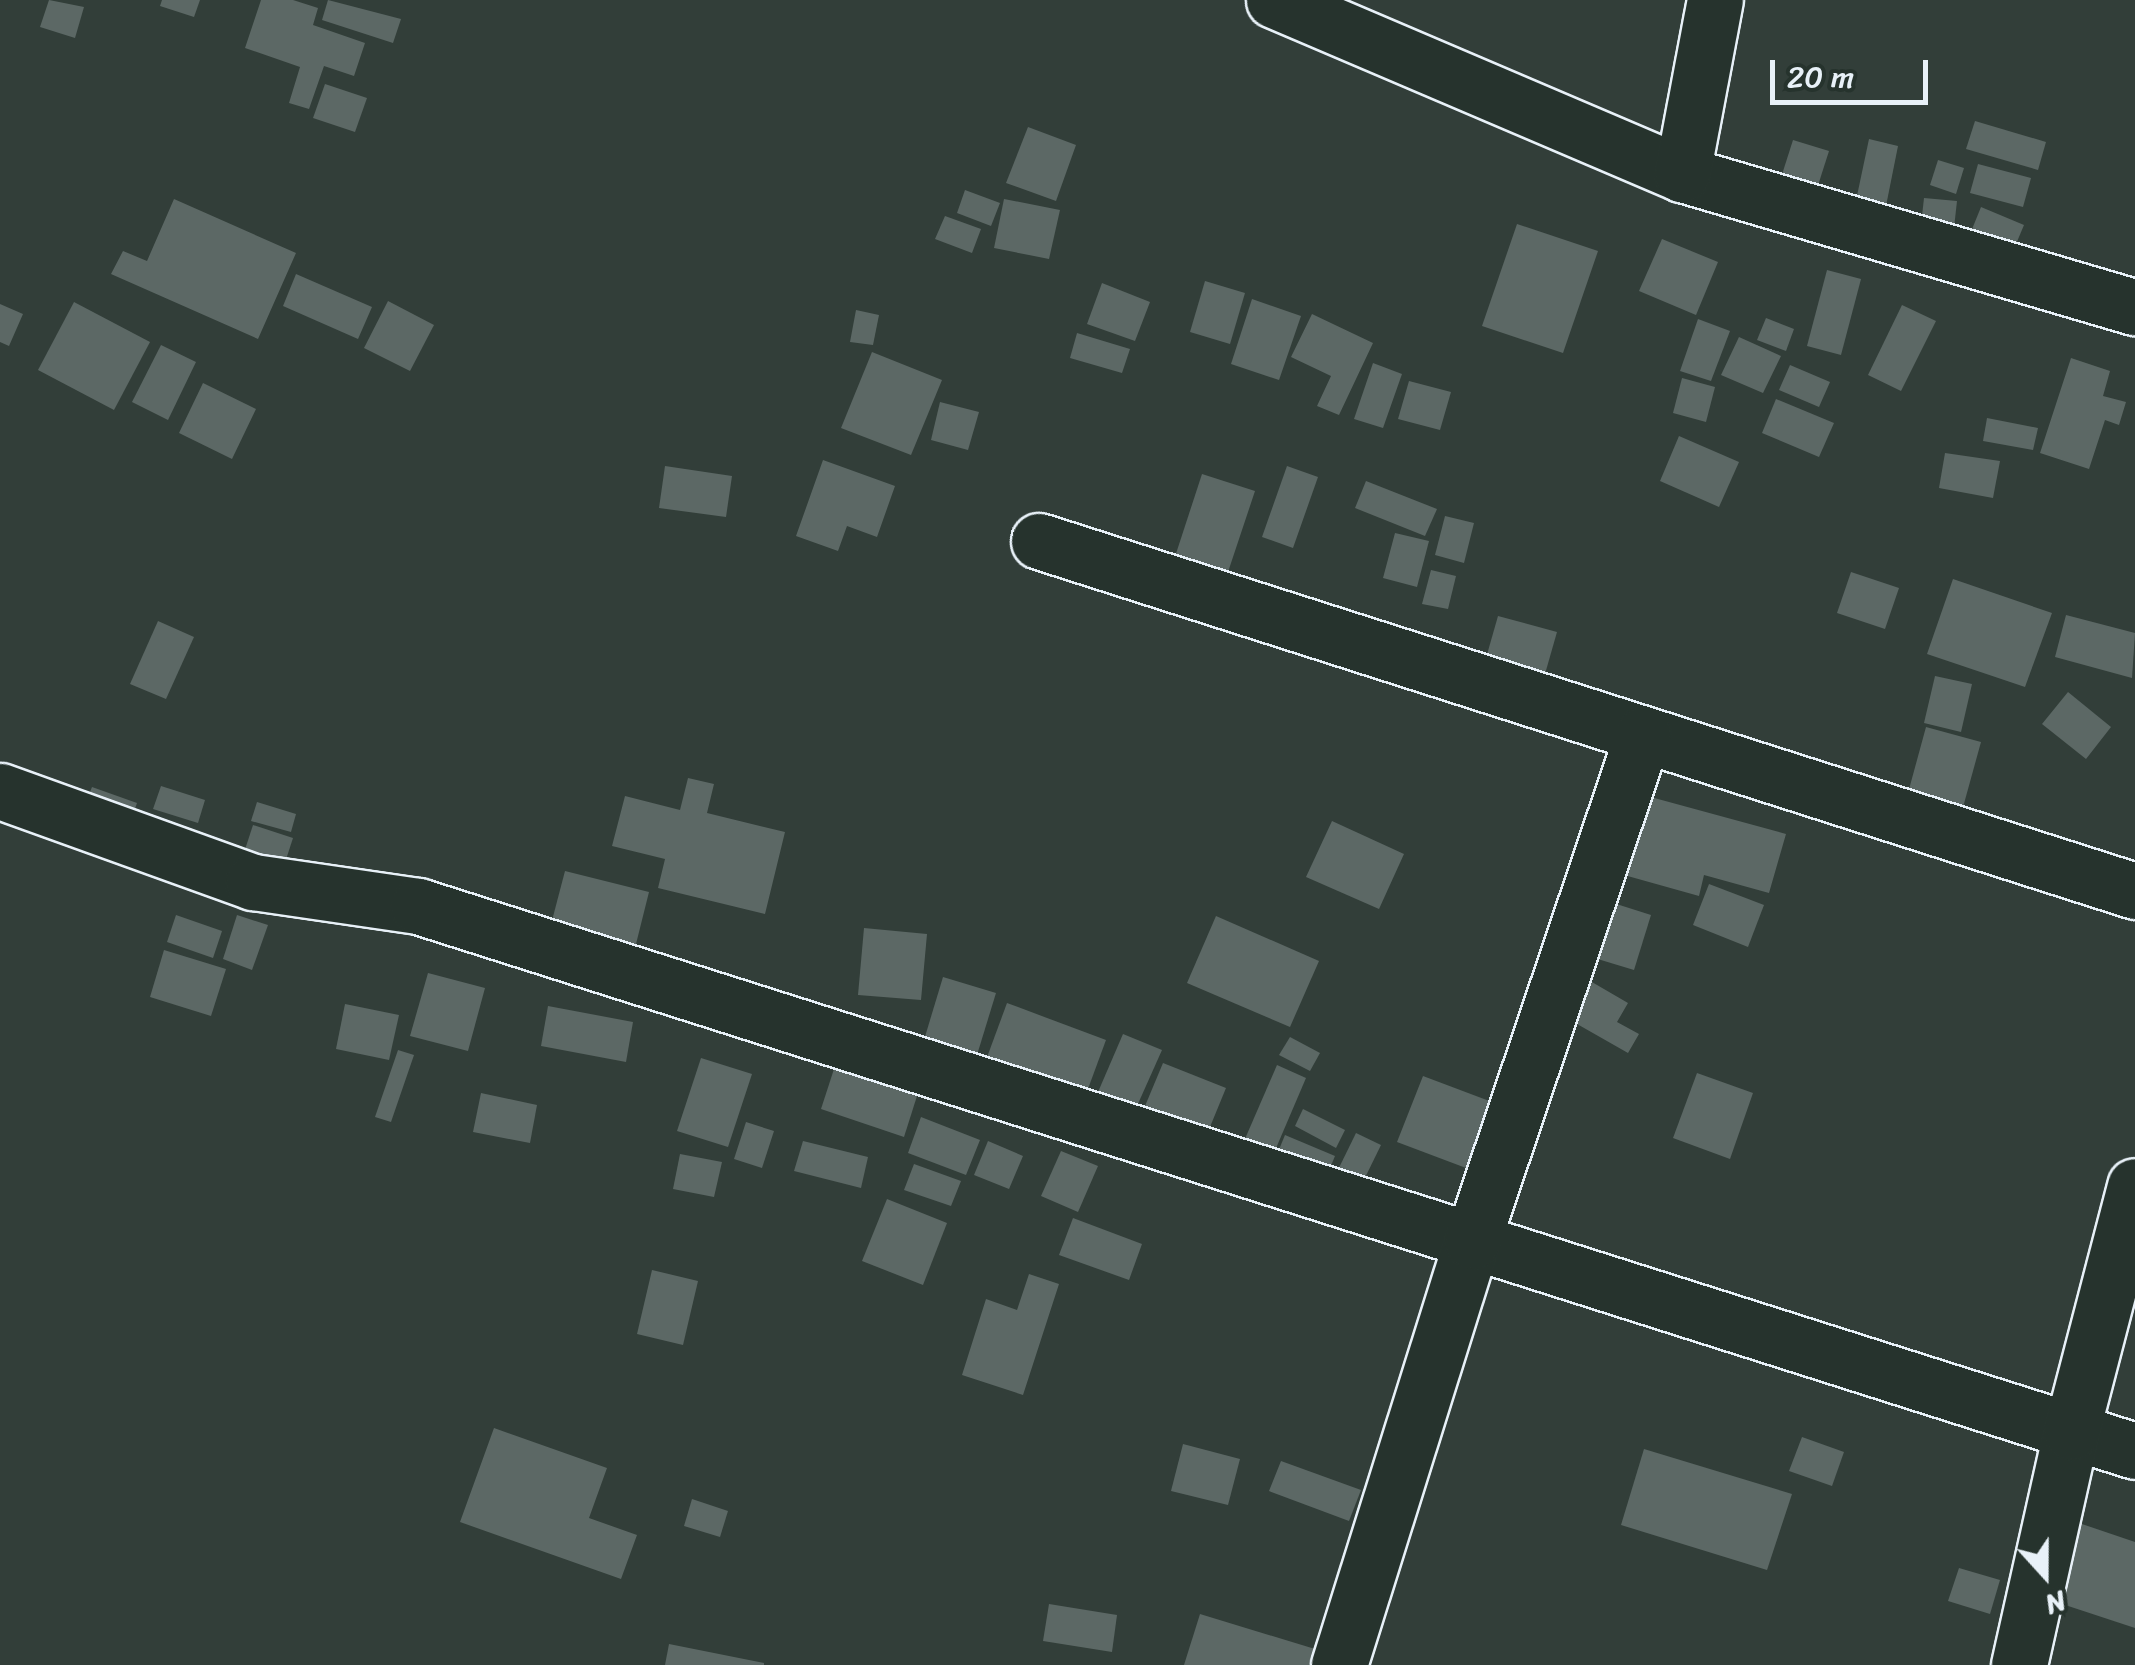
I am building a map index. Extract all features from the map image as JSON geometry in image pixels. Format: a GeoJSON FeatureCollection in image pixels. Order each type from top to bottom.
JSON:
{"type":"FeatureCollection","features":[{"type":"Feature","properties":{"kind":"street"},"geometry":{"type":"LineString","coordinates":[[1274,0],[1682,174],[2135,307]]}},
{"type":"Feature","properties":{"kind":"street"},"geometry":{"type":"LineString","coordinates":[[1682,174],[1715,0]]}},
{"type":"Feature","properties":{"kind":"street"},"geometry":{"type":"LineString","coordinates":[[1040,542],[2135,891]]}},
{"type":"Feature","properties":{"kind":"street"},"geometry":{"type":"LineString","coordinates":[[1339,1665],[1472,1241],[1643,734]]}},
{"type":"Feature","properties":{"kind":"street"},"geometry":{"type":"LineString","coordinates":[[0,791],[253,882],[418,906],[2135,1451]]}},
{"type":"Feature","properties":{"kind":"street"},"geometry":{"type":"LineString","coordinates":[[2019,1665],[2071,1432],[2135,1186]]}},
{"type":"Feature","properties":{"kind":"building"},"geometry":{"type":"Polygon","coordinates":[[[49,0],[84,7],[75,38],[40,27],[49,0]]]}},
{"type":"Feature","properties":{"kind":"building"},"geometry":{"type":"Polygon","coordinates":[[[162,0],[200,0],[194,17],[160,6],[162,0]]]}},
{"type":"Feature","properties":{"kind":"building"},"geometry":{"type":"Polygon","coordinates":[[[261,0],[293,0],[318,8],[313,25],[365,43],[354,76],[324,66],[309,109],[289,103],[300,67],[245,48],[261,0]]]}},
{"type":"Feature","properties":{"kind":"building"},"geometry":{"type":"Polygon","coordinates":[[[328,0],[401,19],[393,43],[322,20],[328,0]]]}},
{"type":"Feature","properties":{"kind":"building"},"geometry":{"type":"Polygon","coordinates":[[[325,84],[367,98],[355,132],[313,118],[325,84]]]}},
{"type":"Feature","properties":{"kind":"building"},"geometry":{"type":"Polygon","coordinates":[[[1975,121],[2046,142],[2038,170],[1966,149],[1975,121]]]}},
{"type":"Feature","properties":{"kind":"building"},"geometry":{"type":"Polygon","coordinates":[[[1028,127],[1076,145],[1056,201],[1006,183],[1028,127]]]}},
{"type":"Feature","properties":{"kind":"building"},"geometry":{"type":"Polygon","coordinates":[[[1869,139],[1898,146],[1884,216],[1854,210],[1869,139]]]}},
{"type":"Feature","properties":{"kind":"building"},"geometry":{"type":"Polygon","coordinates":[[[1793,140],[1829,151],[1813,201],[1777,190],[1793,140]]]}},
{"type":"Feature","properties":{"kind":"building"},"geometry":{"type":"Polygon","coordinates":[[[1938,160],[1964,168],[1956,194],[1930,185],[1938,160]]]}},
{"type":"Feature","properties":{"kind":"building"},"geometry":{"type":"Polygon","coordinates":[[[1978,164],[2031,178],[2023,207],[1970,193],[1978,164]]]}},
{"type":"Feature","properties":{"kind":"building"},"geometry":{"type":"Polygon","coordinates":[[[965,190],[1000,203],[991,226],[957,213],[965,190]]]}},
{"type":"Feature","properties":{"kind":"building"},"geometry":{"type":"Polygon","coordinates":[[[1924,198],[1957,201],[1954,228],[1921,225],[1924,198]]]}},
{"type":"Feature","properties":{"kind":"building"},"geometry":{"type":"Polygon","coordinates":[[[174,199],[296,253],[258,339],[111,274],[123,251],[147,261],[174,199]]]}},
{"type":"Feature","properties":{"kind":"building"},"geometry":{"type":"Polygon","coordinates":[[[1004,199],[1060,210],[1049,259],[994,248],[1004,199]]]}},
{"type":"Feature","properties":{"kind":"building"},"geometry":{"type":"Polygon","coordinates":[[[1981,207],[2024,225],[2011,256],[1968,239],[1981,207]]]}},
{"type":"Feature","properties":{"kind":"building"},"geometry":{"type":"Polygon","coordinates":[[[945,216],[981,229],[972,253],[935,239],[945,216]]]}},
{"type":"Feature","properties":{"kind":"building"},"geometry":{"type":"Polygon","coordinates":[[[1517,224],[1598,251],[1563,353],[1482,326],[1517,224]]]}},
{"type":"Feature","properties":{"kind":"building"},"geometry":{"type":"Polygon","coordinates":[[[1662,239],[1718,262],[1696,315],[1639,291],[1662,239]]]}},
{"type":"Feature","properties":{"kind":"building"},"geometry":{"type":"Polygon","coordinates":[[[1827,270],[1861,279],[1841,355],[1807,346],[1827,270]]]}},
{"type":"Feature","properties":{"kind":"building"},"geometry":{"type":"Polygon","coordinates":[[[296,274],[372,307],[358,339],[283,306],[296,274]]]}},
{"type":"Feature","properties":{"kind":"building"},"geometry":{"type":"Polygon","coordinates":[[[1205,281],[1245,293],[1230,344],[1190,332],[1205,281]]]}},
{"type":"Feature","properties":{"kind":"building"},"geometry":{"type":"Polygon","coordinates":[[[1102,283],[1150,302],[1135,341],[1087,324],[1102,283]]]}},
{"type":"Feature","properties":{"kind":"building"},"geometry":{"type":"Polygon","coordinates":[[[1252,299],[1301,316],[1279,380],[1231,364],[1252,299]]]}},
{"type":"Feature","properties":{"kind":"building"},"geometry":{"type":"Polygon","coordinates":[[[388,301],[434,325],[410,371],[364,348],[388,301]]]}},
{"type":"Feature","properties":{"kind":"building"},"geometry":{"type":"Polygon","coordinates":[[[74,302],[150,342],[114,410],[38,370],[74,302]]]}},
{"type":"Feature","properties":{"kind":"building"},"geometry":{"type":"Polygon","coordinates":[[[0,304],[23,314],[9,346],[0,342],[0,304]]]}},
{"type":"Feature","properties":{"kind":"building"},"geometry":{"type":"Polygon","coordinates":[[[1902,305],[1936,321],[1901,391],[1868,375],[1902,305]]]}},
{"type":"Feature","properties":{"kind":"building"},"geometry":{"type":"Polygon","coordinates":[[[856,310],[879,315],[873,345],[850,342],[856,310]]]}},
{"type":"Feature","properties":{"kind":"building"},"geometry":{"type":"Polygon","coordinates":[[[1312,314],[1373,343],[1339,415],[1317,406],[1331,376],[1291,357],[1312,314]]]}},
{"type":"Feature","properties":{"kind":"building"},"geometry":{"type":"Polygon","coordinates":[[[1766,318],[1794,329],[1786,351],[1757,340],[1766,318]]]}},
{"type":"Feature","properties":{"kind":"building"},"geometry":{"type":"Polygon","coordinates":[[[1698,319],[1730,331],[1711,381],[1680,371],[1698,319]]]}},
{"type":"Feature","properties":{"kind":"building"},"geometry":{"type":"Polygon","coordinates":[[[1077,333],[1130,349],[1122,373],[1070,358],[1077,333]]]}},
{"type":"Feature","properties":{"kind":"building"},"geometry":{"type":"Polygon","coordinates":[[[1739,337],[1781,356],[1763,393],[1721,375],[1739,337]]]}},
{"type":"Feature","properties":{"kind":"building"},"geometry":{"type":"Polygon","coordinates":[[[161,345],[196,362],[168,420],[132,402],[161,345]]]}},
{"type":"Feature","properties":{"kind":"building"},"geometry":{"type":"Polygon","coordinates":[[[872,352],[942,380],[911,455],[841,428],[872,352]]]}},
{"type":"Feature","properties":{"kind":"building"},"geometry":{"type":"Polygon","coordinates":[[[2071,358],[2110,371],[2103,396],[2126,402],[2119,425],[2105,420],[2089,469],[2040,453],[2071,358]]]}},
{"type":"Feature","properties":{"kind":"building"},"geometry":{"type":"Polygon","coordinates":[[[1373,363],[1402,374],[1383,428],[1354,419],[1373,363]]]}},
{"type":"Feature","properties":{"kind":"building"},"geometry":{"type":"Polygon","coordinates":[[[1790,365],[1830,382],[1819,407],[1779,390],[1790,365]]]}},
{"type":"Feature","properties":{"kind":"building"},"geometry":{"type":"Polygon","coordinates":[[[1682,378],[1715,387],[1706,422],[1673,413],[1682,378]]]}},
{"type":"Feature","properties":{"kind":"building"},"geometry":{"type":"Polygon","coordinates":[[[1409,381],[1451,392],[1440,430],[1398,419],[1409,381]]]}},
{"type":"Feature","properties":{"kind":"building"},"geometry":{"type":"Polygon","coordinates":[[[203,383],[256,409],[232,459],[179,433],[203,383]]]}},
{"type":"Feature","properties":{"kind":"building"},"geometry":{"type":"Polygon","coordinates":[[[1776,399],[1834,423],[1819,457],[1762,433],[1776,399]]]}},
{"type":"Feature","properties":{"kind":"building"},"geometry":{"type":"Polygon","coordinates":[[[940,402],[979,412],[968,450],[931,440],[940,402]]]}},
{"type":"Feature","properties":{"kind":"building"},"geometry":{"type":"Polygon","coordinates":[[[1987,418],[2038,428],[2033,450],[1983,441],[1987,418]]]}},
{"type":"Feature","properties":{"kind":"building"},"geometry":{"type":"Polygon","coordinates":[[[1679,436],[1739,462],[1719,507],[1660,481],[1679,436]]]}},
{"type":"Feature","properties":{"kind":"building"},"geometry":{"type":"Polygon","coordinates":[[[1945,453],[2000,461],[1993,498],[1939,488],[1945,453]]]}},
{"type":"Feature","properties":{"kind":"building"},"geometry":{"type":"Polygon","coordinates":[[[823,460],[895,486],[877,537],[847,526],[838,551],[796,536],[823,460]]]}},
{"type":"Feature","properties":{"kind":"building"},"geometry":{"type":"Polygon","coordinates":[[[665,466],[732,476],[726,517],[659,508],[665,466]]]}},
{"type":"Feature","properties":{"kind":"building"},"geometry":{"type":"Polygon","coordinates":[[[1287,466],[1318,477],[1293,548],[1262,537],[1287,466]]]}},
{"type":"Feature","properties":{"kind":"building"},"geometry":{"type":"Polygon","coordinates":[[[1202,474],[1255,491],[1222,590],[1170,572],[1202,474]]]}},
{"type":"Feature","properties":{"kind":"building"},"geometry":{"type":"Polygon","coordinates":[[[1366,481],[1437,509],[1425,536],[1355,508],[1366,481]]]}},
{"type":"Feature","properties":{"kind":"building"},"geometry":{"type":"Polygon","coordinates":[[[1445,516],[1474,523],[1464,563],[1435,555],[1445,516]]]}},
{"type":"Feature","properties":{"kind":"building"},"geometry":{"type":"Polygon","coordinates":[[[1395,533],[1429,541],[1417,587],[1383,578],[1395,533]]]}},
{"type":"Feature","properties":{"kind":"building"},"geometry":{"type":"Polygon","coordinates":[[[1431,570],[1456,576],[1448,609],[1422,604],[1431,570]]]}},
{"type":"Feature","properties":{"kind":"building"},"geometry":{"type":"Polygon","coordinates":[[[1851,572],[1899,588],[1885,629],[1837,613],[1851,572]]]}},
{"type":"Feature","properties":{"kind":"building"},"geometry":{"type":"Polygon","coordinates":[[[1953,579],[2052,613],[2025,687],[1927,654],[1953,579]]]}},
{"type":"Feature","properties":{"kind":"building"},"geometry":{"type":"Polygon","coordinates":[[[2066,615],[2135,633],[2132,678],[2055,657],[2066,615]]]}},
{"type":"Feature","properties":{"kind":"building"},"geometry":{"type":"Polygon","coordinates":[[[1498,616],[1557,632],[1541,688],[1482,672],[1498,616]]]}},
{"type":"Feature","properties":{"kind":"building"},"geometry":{"type":"Polygon","coordinates":[[[158,621],[194,637],[166,699],[130,684],[158,621]]]}},
{"type":"Feature","properties":{"kind":"building"},"geometry":{"type":"Polygon","coordinates":[[[1935,676],[1972,684],[1961,732],[1924,723],[1935,676]]]}},
{"type":"Feature","properties":{"kind":"building"},"geometry":{"type":"Polygon","coordinates":[[[2068,692],[2111,727],[2086,759],[2042,724],[2068,692]]]}},
{"type":"Feature","properties":{"kind":"building"},"geometry":{"type":"Polygon","coordinates":[[[1926,727],[1981,742],[1957,829],[1902,815],[1926,727]]]}},
{"type":"Feature","properties":{"kind":"building"},"geometry":{"type":"Polygon","coordinates":[[[688,778],[714,784],[707,813],[785,832],[765,914],[658,888],[665,859],[612,846],[625,796],[680,810],[688,778]]]}},
{"type":"Feature","properties":{"kind":"building"},"geometry":{"type":"Polygon","coordinates":[[[161,786],[205,800],[198,823],[153,809],[161,786]]]}},
{"type":"Feature","properties":{"kind":"building"},"geometry":{"type":"Polygon","coordinates":[[[92,787],[137,803],[127,832],[81,815],[92,787]]]}},
{"type":"Feature","properties":{"kind":"building"},"geometry":{"type":"Polygon","coordinates":[[[1647,796],[1786,834],[1769,893],[1704,875],[1699,896],[1624,875],[1647,796]]]}},
{"type":"Feature","properties":{"kind":"building"},"geometry":{"type":"Polygon","coordinates":[[[257,802],[296,814],[291,832],[251,821],[257,802]]]}},
{"type":"Feature","properties":{"kind":"building"},"geometry":{"type":"Polygon","coordinates":[[[1332,821],[1404,854],[1379,909],[1306,877],[1332,821]]]}},
{"type":"Feature","properties":{"kind":"building"},"geometry":{"type":"Polygon","coordinates":[[[253,825],[293,838],[278,884],[238,871],[253,825]]]}},
{"type":"Feature","properties":{"kind":"building"},"geometry":{"type":"Polygon","coordinates":[[[565,871],[649,892],[634,952],[549,932],[565,871]]]}},
{"type":"Feature","properties":{"kind":"building"},"geometry":{"type":"Polygon","coordinates":[[[1709,884],[1764,905],[1748,947],[1693,925],[1709,884]]]}},
{"type":"Feature","properties":{"kind":"building"},"geometry":{"type":"Polygon","coordinates":[[[1607,901],[1651,915],[1634,970],[1591,957],[1607,901]]]}},
{"type":"Feature","properties":{"kind":"building"},"geometry":{"type":"Polygon","coordinates":[[[176,915],[222,931],[213,958],[167,942],[176,915]]]}},
{"type":"Feature","properties":{"kind":"building"},"geometry":{"type":"Polygon","coordinates":[[[237,915],[268,925],[252,970],[223,959],[237,915]]]}},
{"type":"Feature","properties":{"kind":"building"},"geometry":{"type":"Polygon","coordinates":[[[1216,916],[1319,961],[1290,1027],[1187,983],[1216,916]]]}},
{"type":"Feature","properties":{"kind":"building"},"geometry":{"type":"Polygon","coordinates":[[[864,928],[927,934],[921,1000],[858,995],[864,928]]]}},
{"type":"Feature","properties":{"kind":"building"},"geometry":{"type":"Polygon","coordinates":[[[164,950],[226,969],[211,1016],[150,997],[164,950]]]}},
{"type":"Feature","properties":{"kind":"building"},"geometry":{"type":"Polygon","coordinates":[[[428,973],[485,988],[468,1051],[410,1036],[428,973]]]}},
{"type":"Feature","properties":{"kind":"building"},"geometry":{"type":"Polygon","coordinates":[[[943,977],[996,993],[977,1055],[924,1040],[943,977]]]}},
{"type":"Feature","properties":{"kind":"building"},"geometry":{"type":"Polygon","coordinates":[[[1585,978],[1628,1003],[1617,1022],[1639,1034],[1628,1053],[1563,1016],[1585,978]]]}},
{"type":"Feature","properties":{"kind":"building"},"geometry":{"type":"Polygon","coordinates":[[[1007,1003],[1106,1040],[1085,1097],[986,1060],[1007,1003]]]}},
{"type":"Feature","properties":{"kind":"building"},"geometry":{"type":"Polygon","coordinates":[[[345,1004],[399,1015],[389,1060],[336,1049],[345,1004]]]}},
{"type":"Feature","properties":{"kind":"building"},"geometry":{"type":"Polygon","coordinates":[[[548,1006],[633,1022],[626,1062],[541,1046],[548,1006]]]}},
{"type":"Feature","properties":{"kind":"building"},"geometry":{"type":"Polygon","coordinates":[[[1123,1034],[1162,1050],[1133,1115],[1095,1099],[1123,1034]]]}},
{"type":"Feature","properties":{"kind":"building"},"geometry":{"type":"Polygon","coordinates":[[[1290,1037],[1320,1053],[1310,1071],[1279,1055],[1290,1037]]]}},
{"type":"Feature","properties":{"kind":"building"},"geometry":{"type":"Polygon","coordinates":[[[398,1050],[414,1055],[391,1122],[375,1117],[398,1050]]]}},
{"type":"Feature","properties":{"kind":"building"},"geometry":{"type":"Polygon","coordinates":[[[701,1058],[752,1074],[728,1147],[677,1131],[701,1058]]]}},
{"type":"Feature","properties":{"kind":"building"},"geometry":{"type":"Polygon","coordinates":[[[1163,1063],[1226,1088],[1203,1144],[1140,1118],[1163,1063]]]}},
{"type":"Feature","properties":{"kind":"building"},"geometry":{"type":"Polygon","coordinates":[[[1277,1065],[1306,1078],[1268,1167],[1238,1155],[1277,1065]]]}},
{"type":"Feature","properties":{"kind":"building"},"geometry":{"type":"Polygon","coordinates":[[[834,1069],[917,1096],[904,1137],[821,1109],[834,1069]]]}},
{"type":"Feature","properties":{"kind":"building"},"geometry":{"type":"Polygon","coordinates":[[[1697,1073],[1753,1093],[1730,1159],[1673,1138],[1697,1073]]]}},
{"type":"Feature","properties":{"kind":"building"},"geometry":{"type":"Polygon","coordinates":[[[1423,1076],[1492,1102],[1466,1168],[1397,1142],[1423,1076]]]}},
{"type":"Feature","properties":{"kind":"building"},"geometry":{"type":"Polygon","coordinates":[[[481,1093],[537,1105],[530,1143],[473,1132],[481,1093]]]}},
{"type":"Feature","properties":{"kind":"building"},"geometry":{"type":"Polygon","coordinates":[[[1303,1109],[1345,1130],[1336,1148],[1295,1126],[1303,1109]]]}},
{"type":"Feature","properties":{"kind":"building"},"geometry":{"type":"Polygon","coordinates":[[[921,1117],[980,1140],[966,1175],[908,1153],[921,1117]]]}},
{"type":"Feature","properties":{"kind":"building"},"geometry":{"type":"Polygon","coordinates":[[[746,1122],[774,1131],[762,1168],[734,1159],[746,1122]]]}},
{"type":"Feature","properties":{"kind":"building"},"geometry":{"type":"Polygon","coordinates":[[[1356,1133],[1381,1145],[1358,1192],[1333,1180],[1356,1133]]]}},
{"type":"Feature","properties":{"kind":"building"},"geometry":{"type":"Polygon","coordinates":[[[1285,1135],[1335,1156],[1321,1190],[1271,1169],[1285,1135]]]}},
{"type":"Feature","properties":{"kind":"building"},"geometry":{"type":"Polygon","coordinates":[[[803,1141],[868,1157],[861,1188],[794,1171],[803,1141]]]}},
{"type":"Feature","properties":{"kind":"building"},"geometry":{"type":"Polygon","coordinates":[[[988,1141],[1023,1156],[1009,1189],[974,1175],[988,1141]]]}},
{"type":"Feature","properties":{"kind":"building"},"geometry":{"type":"Polygon","coordinates":[[[1061,1151],[1098,1166],[1078,1212],[1041,1196],[1061,1151]]]}},
{"type":"Feature","properties":{"kind":"building"},"geometry":{"type":"Polygon","coordinates":[[[680,1154],[722,1162],[714,1197],[673,1189],[680,1154]]]}},
{"type":"Feature","properties":{"kind":"building"},"geometry":{"type":"Polygon","coordinates":[[[914,1164],[961,1181],[951,1206],[904,1190],[914,1164]]]}},
{"type":"Feature","properties":{"kind":"building"},"geometry":{"type":"Polygon","coordinates":[[[887,1199],[947,1223],[923,1285],[862,1261],[887,1199]]]}},
{"type":"Feature","properties":{"kind":"building"},"geometry":{"type":"Polygon","coordinates":[[[1073,1218],[1142,1244],[1129,1280],[1059,1255],[1073,1218]]]}},
{"type":"Feature","properties":{"kind":"building"},"geometry":{"type":"Polygon","coordinates":[[[652,1270],[698,1281],[683,1345],[637,1334],[652,1270]]]}},
{"type":"Feature","properties":{"kind":"building"},"geometry":{"type":"Polygon","coordinates":[[[1029,1274],[1059,1284],[1023,1395],[962,1375],[986,1299],[1017,1310],[1029,1274]]]}},
{"type":"Feature","properties":{"kind":"building"},"geometry":{"type":"Polygon","coordinates":[[[494,1428],[607,1468],[589,1518],[637,1535],[621,1579],[460,1522],[494,1428]]]}},
{"type":"Feature","properties":{"kind":"building"},"geometry":{"type":"Polygon","coordinates":[[[1802,1437],[1844,1452],[1832,1486],[1789,1471],[1802,1437]]]}},
{"type":"Feature","properties":{"kind":"building"},"geometry":{"type":"Polygon","coordinates":[[[1183,1444],[1240,1459],[1228,1505],[1171,1491],[1183,1444]]]}},
{"type":"Feature","properties":{"kind":"building"},"geometry":{"type":"Polygon","coordinates":[[[1644,1449],[1792,1494],[1767,1570],[1621,1525],[1644,1449]]]}},
{"type":"Feature","properties":{"kind":"building"},"geometry":{"type":"Polygon","coordinates":[[[1281,1461],[1361,1490],[1349,1521],[1269,1491],[1281,1461]]]}},
{"type":"Feature","properties":{"kind":"building"},"geometry":{"type":"Polygon","coordinates":[[[692,1499],[728,1511],[720,1537],[684,1526],[692,1499]]]}},
{"type":"Feature","properties":{"kind":"building"},"geometry":{"type":"Polygon","coordinates":[[[2079,1523],[2135,1542],[2135,1628],[2053,1601],[2079,1523]]]}},
{"type":"Feature","properties":{"kind":"building"},"geometry":{"type":"Polygon","coordinates":[[[1959,1568],[2000,1580],[1990,1614],[1948,1601],[1959,1568]]]}},
{"type":"Feature","properties":{"kind":"building"},"geometry":{"type":"Polygon","coordinates":[[[1049,1604],[1117,1615],[1112,1652],[1043,1641],[1049,1604]]]}},
{"type":"Feature","properties":{"kind":"building"},"geometry":{"type":"Polygon","coordinates":[[[1200,1614],[1315,1649],[1310,1665],[1184,1665],[1200,1614]]]}},
{"type":"Feature","properties":{"kind":"building"},"geometry":{"type":"Polygon","coordinates":[[[669,1644],[764,1663],[764,1665],[665,1665],[669,1644]]]}}]}
